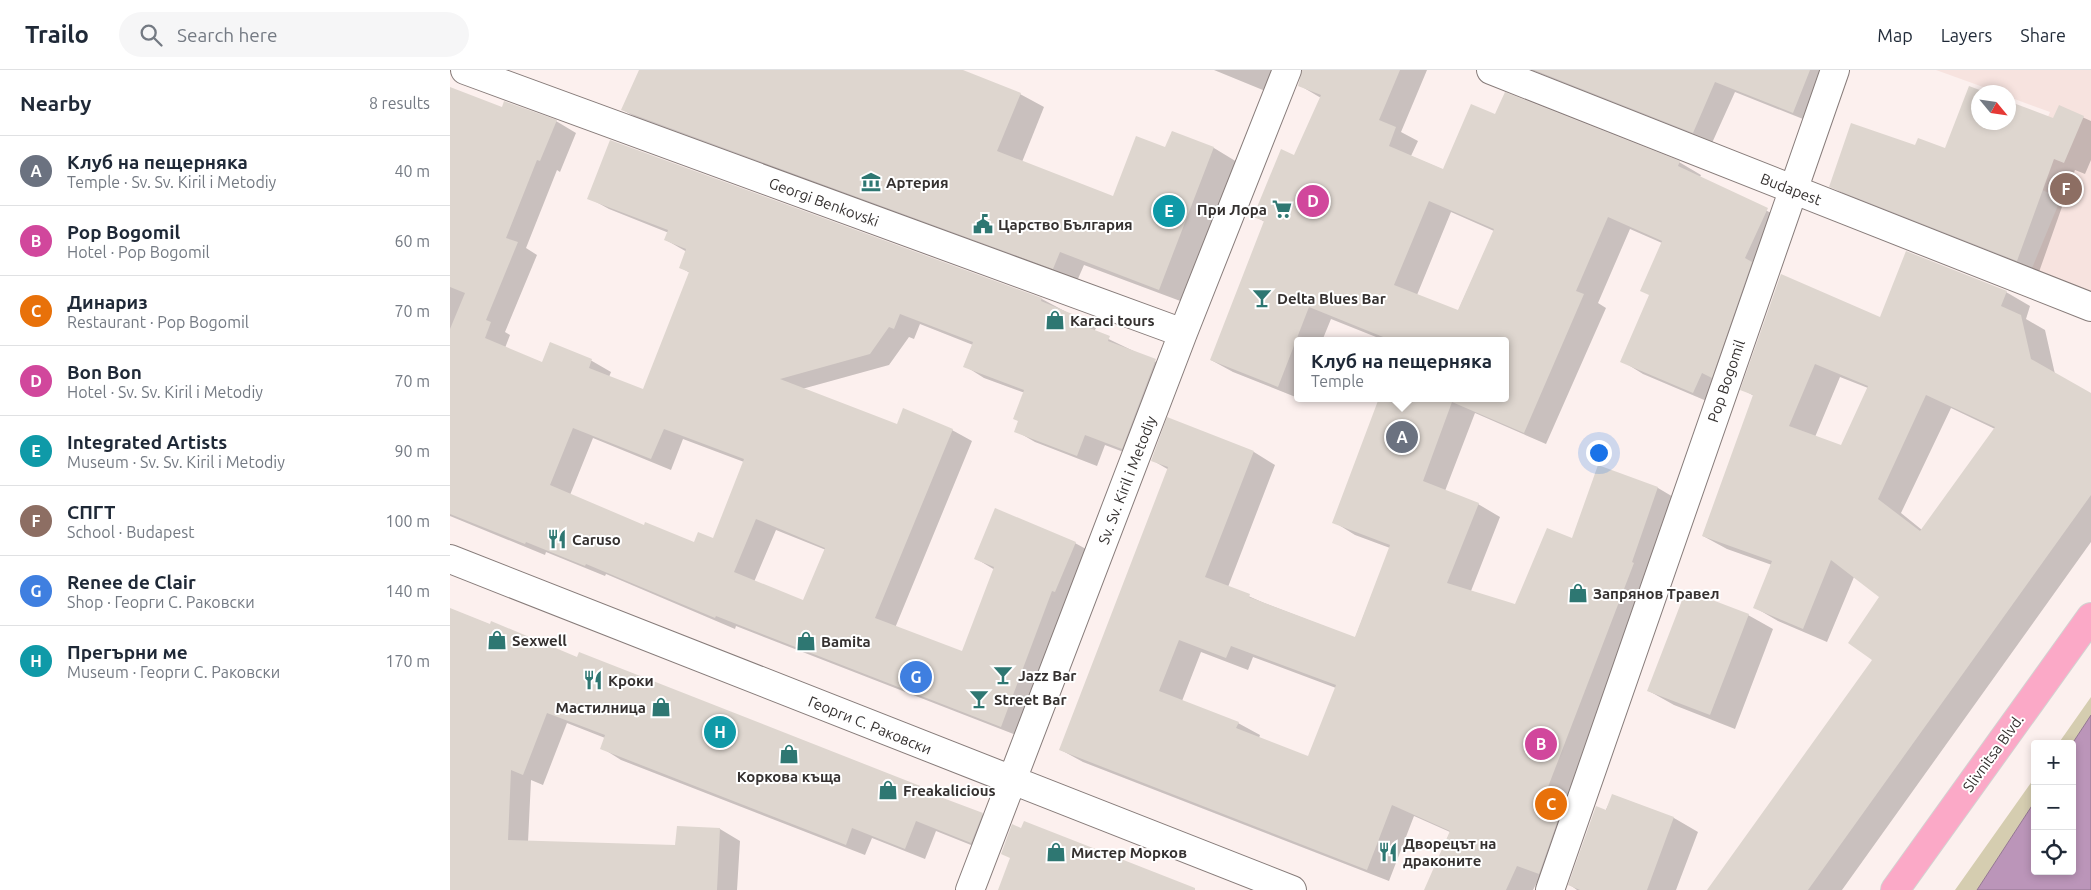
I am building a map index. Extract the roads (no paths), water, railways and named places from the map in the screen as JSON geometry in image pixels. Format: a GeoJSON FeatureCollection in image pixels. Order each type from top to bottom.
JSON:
{"type":"FeatureCollection","features":[{"type":"Feature","properties":{"kind":"main road","name":"Slivnitsa Blvd."},"geometry":{"type":"LineString","coordinates":[[1895,890],[2091,616]]}},
{"type":"Feature","properties":{"kind":"street","name":"Georgi Benkovski"},"geometry":{"type":"LineString","coordinates":[[464,70],[1183,333]]}},
{"type":"Feature","properties":{"kind":"street","name":"Sv. Sv. Kiril i Metodiy"},"geometry":{"type":"LineString","coordinates":[[970,890],[1183,333],[1287,70]]}},
{"type":"Feature","properties":{"kind":"street","name":"Budapest"},"geometry":{"type":"LineString","coordinates":[[1491,70],[2091,307]]}},
{"type":"Feature","properties":{"kind":"street","name":"Pop Bogomil"},"geometry":{"type":"LineString","coordinates":[[1550,890],[1792,189],[1835,70]]}},
{"type":"Feature","properties":{"kind":"street","name":"Георги С. Раковски"},"geometry":{"type":"LineString","coordinates":[[450,559],[1292,890]]}},
{"type":"Feature","properties":{"kind":"place","name":"Артерия"},"geometry":{"type":"Point","coordinates":[871,182]}},
{"type":"Feature","properties":{"kind":"place","name":"СПГТ"},"geometry":{"type":"Point","coordinates":[2066,189]}},
{"type":"Feature","properties":{"kind":"place","name":"Bon Bon"},"geometry":{"type":"Point","coordinates":[1313,201]}},
{"type":"Feature","properties":{"kind":"place","name":"При Лора"},"geometry":{"type":"Point","coordinates":[1282,209]}},
{"type":"Feature","properties":{"kind":"place","name":"Integrated Artists"},"geometry":{"type":"Point","coordinates":[1169,211]}},
{"type":"Feature","properties":{"kind":"place","name":"Царство България"},"geometry":{"type":"Point","coordinates":[983,224]}},
{"type":"Feature","properties":{"kind":"place","name":"Delta Blues Bar"},"geometry":{"type":"Point","coordinates":[1262,298]}},
{"type":"Feature","properties":{"kind":"place","name":"Karaci tours"},"geometry":{"type":"Point","coordinates":[1055,320]}},
{"type":"Feature","properties":{"kind":"place","name":"Клуб на пещерняка"},"geometry":{"type":"Point","coordinates":[1402,437]}},
{"type":"Feature","properties":{"kind":"place","name":"Caruso"},"geometry":{"type":"Point","coordinates":[557,539]}},
{"type":"Feature","properties":{"kind":"place","name":"Запрянов Травел"},"geometry":{"type":"Point","coordinates":[1578,593]}},
{"type":"Feature","properties":{"kind":"place","name":"Sexwell"},"geometry":{"type":"Point","coordinates":[497,640]}},
{"type":"Feature","properties":{"kind":"place","name":"Bamita"},"geometry":{"type":"Point","coordinates":[806,641]}},
{"type":"Feature","properties":{"kind":"place","name":"Jazz Bar"},"geometry":{"type":"Point","coordinates":[1003,675]}},
{"type":"Feature","properties":{"kind":"place","name":"Renee de Clair"},"geometry":{"type":"Point","coordinates":[916,677]}},
{"type":"Feature","properties":{"kind":"place","name":"Кроки"},"geometry":{"type":"Point","coordinates":[593,680]}},
{"type":"Feature","properties":{"kind":"place","name":"Street Bar"},"geometry":{"type":"Point","coordinates":[979,699]}},
{"type":"Feature","properties":{"kind":"place","name":"Мастилница"},"geometry":{"type":"Point","coordinates":[661,707]}},
{"type":"Feature","properties":{"kind":"place","name":"Прегърни ме"},"geometry":{"type":"Point","coordinates":[720,732]}},
{"type":"Feature","properties":{"kind":"place","name":"Pop Bogomil"},"geometry":{"type":"Point","coordinates":[1541,744]}},
{"type":"Feature","properties":{"kind":"place","name":"Коркова къща"},"geometry":{"type":"Point","coordinates":[789,754]}},
{"type":"Feature","properties":{"kind":"place","name":"Freakalicious"},"geometry":{"type":"Point","coordinates":[888,790]}},
{"type":"Feature","properties":{"kind":"place","name":"Динариз"},"geometry":{"type":"Point","coordinates":[1551,804]}},
{"type":"Feature","properties":{"kind":"place","name":"Мистер Морков"},"geometry":{"type":"Point","coordinates":[1056,852]}},
{"type":"Feature","properties":{"kind":"place","name":"Дворецът на драконите"},"geometry":{"type":"Point","coordinates":[1388,852]}}]}
